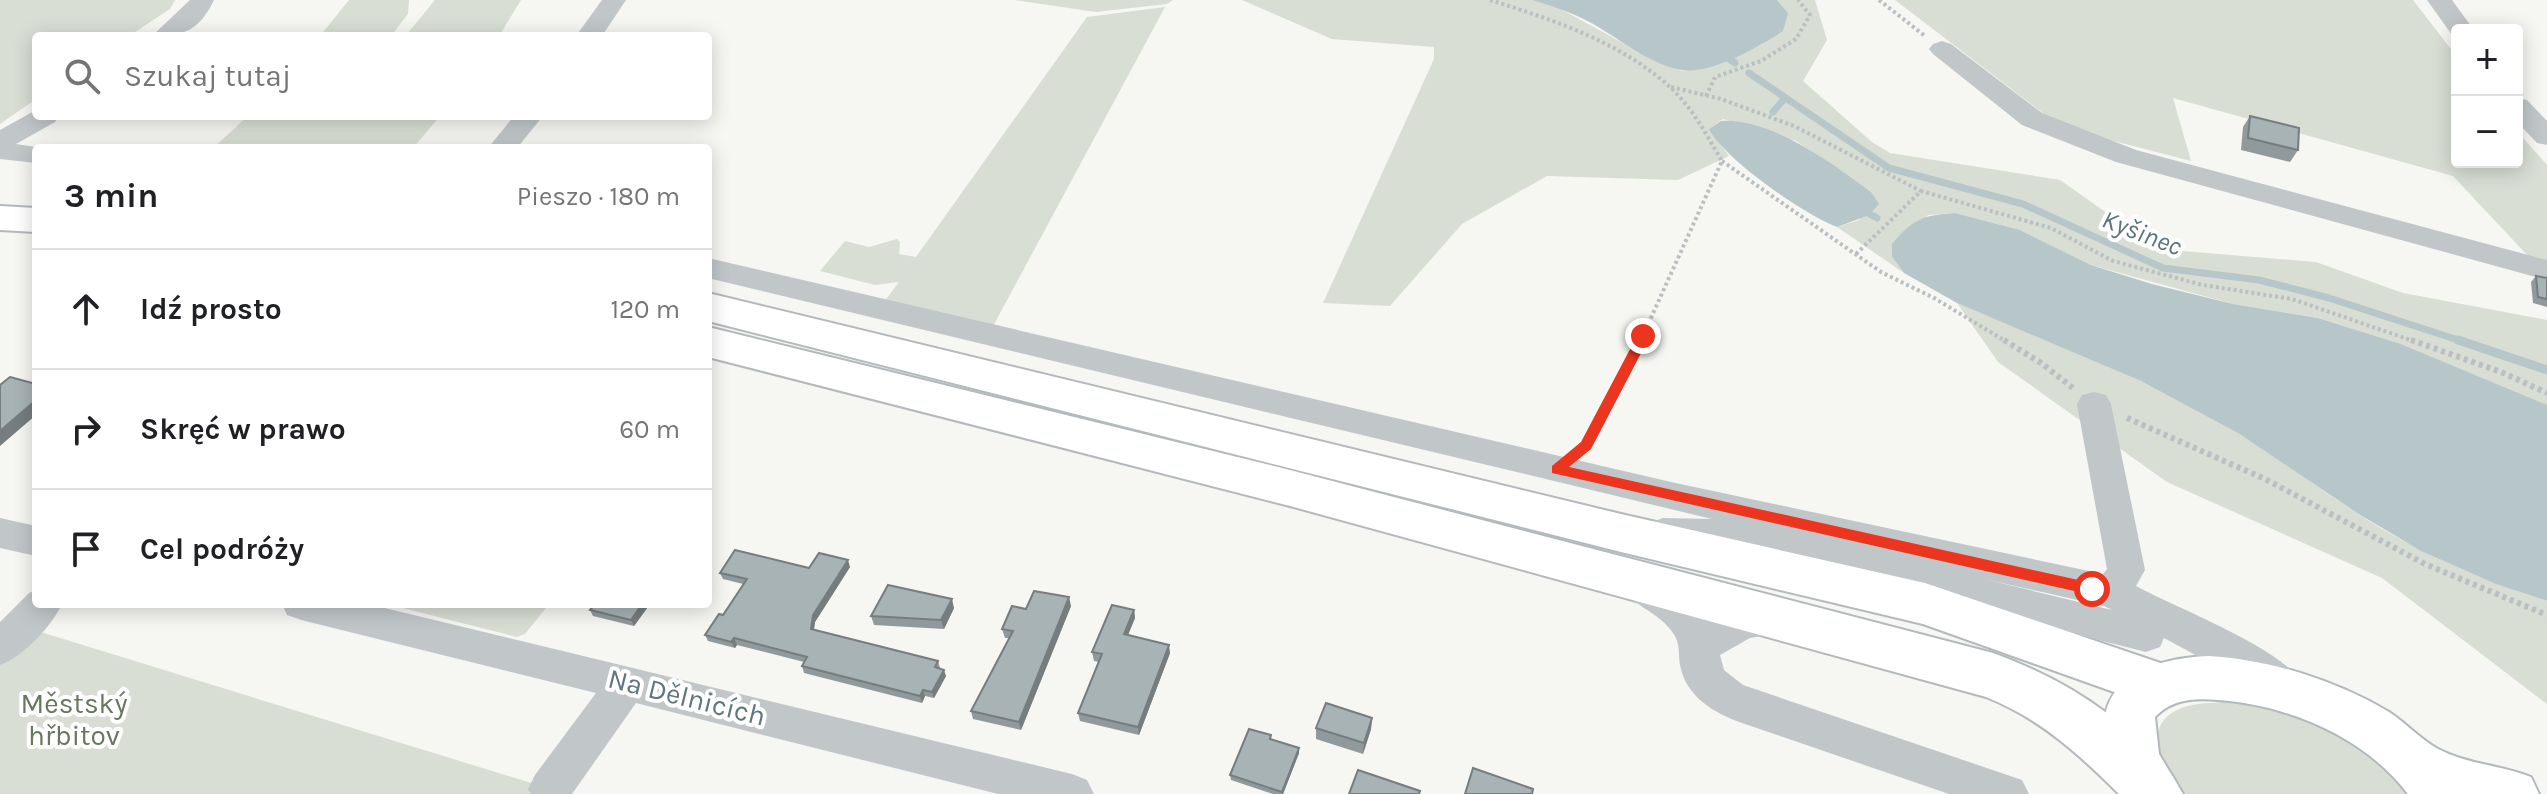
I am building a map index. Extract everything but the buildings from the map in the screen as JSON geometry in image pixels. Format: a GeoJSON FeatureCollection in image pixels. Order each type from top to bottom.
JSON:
{"type":"FeatureCollection","features":[{"type":"Feature","properties":{"kind":"highway"},"geometry":{"type":"LineString","coordinates":[[0,194],[32,196]]}},
{"type":"Feature","properties":{"kind":"highway"},"geometry":{"type":"LineString","coordinates":[[0,218],[32,220]]}},
{"type":"Feature","properties":{"kind":"highway"},"geometry":{"type":"LineString","coordinates":[[712,308],[1617,553],[1805,623],[1993,676],[2034,692],[2083,723],[2154,791]]}},
{"type":"Feature","properties":{"kind":"highway"},"geometry":{"type":"LineString","coordinates":[[712,343],[1275,484],[1617,553],[1925,604],[2164,683]]}},
{"type":"Feature","properties":{"kind":"main road"},"geometry":{"type":"LineString","coordinates":[[2154,791],[2131,749],[2128,715],[2142,695],[2164,683],[2201,679],[2245,681],[2305,698],[2360,722],[2428,779],[2512,794]]}},
{"type":"Feature","properties":{"kind":"street"},"geometry":{"type":"LineString","coordinates":[[170,32],[197,10],[202,0]]}},
{"type":"Feature","properties":{"kind":"street"},"geometry":{"type":"LineString","coordinates":[[592,32],[614,0]]}},
{"type":"Feature","properties":{"kind":"street"},"geometry":{"type":"LineString","coordinates":[[2439,0],[2457,24]]}},
{"type":"Feature","properties":{"kind":"street"},"geometry":{"type":"LineString","coordinates":[[1942,49],[2032,119],[2126,156],[2547,270]]}},
{"type":"Feature","properties":{"kind":"street"},"geometry":{"type":"LineString","coordinates":[[2523,112],[2547,137]]}},
{"type":"Feature","properties":{"kind":"street"},"geometry":{"type":"LineString","coordinates":[[0,142],[38,120]]}},
{"type":"Feature","properties":{"kind":"street"},"geometry":{"type":"LineString","coordinates":[[505,144],[526,120]]}},
{"type":"Feature","properties":{"kind":"street"},"geometry":{"type":"LineString","coordinates":[[0,151],[32,155]]}},
{"type":"Feature","properties":{"kind":"street"},"geometry":{"type":"LineString","coordinates":[[712,269],[1556,469],[2092,589],[2109,589],[2121,581],[2126,570],[2094,404]]}},
{"type":"Feature","properties":{"kind":"street"},"geometry":{"type":"LineString","coordinates":[[0,533],[32,540]]}},
{"type":"Feature","properties":{"kind":"street"},"geometry":{"type":"LineString","coordinates":[[1617,553],[1737,534],[2149,625],[2227,650],[2305,698]]}},
{"type":"Feature","properties":{"kind":"street"},"geometry":{"type":"LineString","coordinates":[[1617,553],[1656,593],[1680,611],[1701,647],[1700,663],[1708,682],[1732,700],[2007,794]]}},
{"type":"Feature","properties":{"kind":"street"},"geometry":{"type":"LineString","coordinates":[[2109,589],[2149,625],[2175,636],[2181,648],[2181,670],[2164,683]]}},
{"type":"Feature","properties":{"kind":"street"},"geometry":{"type":"LineString","coordinates":[[0,648],[39,608]]}},
{"type":"Feature","properties":{"kind":"street","name":"Na Dělnicích"},"geometry":{"type":"LineString","coordinates":[[318,608],[1072,794]]}},
{"type":"Feature","properties":{"kind":"street"},"geometry":{"type":"LineString","coordinates":[[1701,647],[1721,632],[1745,623],[1773,619],[1805,623]]}},
{"type":"Feature","properties":{"kind":"street"},"geometry":{"type":"LineString","coordinates":[[550,789],[627,683]]}},
{"type":"Feature","properties":{"kind":"path"},"geometry":{"type":"LineString","coordinates":[[1490,0],[1530,12],[1614,49],[1670,87],[1722,161],[1881,272],[1934,298],[2041,363],[2094,404],[2265,479],[2425,564],[2547,615]]}},
{"type":"Feature","properties":{"kind":"path"},"geometry":{"type":"LineString","coordinates":[[1706,96],[1715,77],[1761,61],[1796,39],[1810,15],[1798,0]]}},
{"type":"Feature","properties":{"kind":"path"},"geometry":{"type":"LineString","coordinates":[[1879,0],[1942,49]]}},
{"type":"Feature","properties":{"kind":"path"},"geometry":{"type":"LineString","coordinates":[[1670,87],[1794,126],[1921,191],[2051,228],[2113,261],[2203,285],[2292,299],[2501,372],[2547,393]]}},
{"type":"Feature","properties":{"kind":"path"},"geometry":{"type":"LineString","coordinates":[[1556,469],[1586,446],[1643,336],[1722,161]]}},
{"type":"Feature","properties":{"kind":"path"},"geometry":{"type":"LineString","coordinates":[[1856,254],[1921,191]]}},
{"type":"Feature","properties":{"kind":"green space"},"geometry":{"type":"Polygon","coordinates":[[[0,0],[175,0],[170,9],[135,32],[32,32],[32,102],[0,124],[0,0]]]}},
{"type":"Feature","properties":{"kind":"green space"},"geometry":{"type":"Polygon","coordinates":[[[349,0],[409,0],[408,14],[394,32],[323,32],[349,0]]]}},
{"type":"Feature","properties":{"kind":"green space"},"geometry":{"type":"Polygon","coordinates":[[[435,0],[521,0],[501,32],[409,32],[435,0]]]}},
{"type":"Feature","properties":{"kind":"green space"},"geometry":{"type":"Polygon","coordinates":[[[1014,0],[1173,0],[1167,4],[1096,12],[1014,0]]]}},
{"type":"Feature","properties":{"kind":"green space"},"geometry":{"type":"Polygon","coordinates":[[[1242,0],[1532,0],[1559,8],[1654,60],[1683,71],[1705,67],[1787,13],[1777,0],[1815,0],[1827,40],[1803,81],[1872,142],[1890,153],[2060,180],[2158,249],[2316,262],[2403,293],[2547,320],[2547,406],[2401,344],[2318,318],[2233,304],[2091,265],[2020,230],[1955,213],[1928,215],[1892,257],[1904,273],[1837,227],[1859,220],[1871,192],[1796,141],[1723,119],[1709,129],[1729,156],[1678,180],[1547,176],[1462,224],[1390,306],[1323,303],[1434,59],[1434,47],[1332,39],[1242,0]]]}},
{"type":"Feature","properties":{"kind":"green space"},"geometry":{"type":"Polygon","coordinates":[[[1895,0],[2413,0],[2451,49],[2451,168],[2523,168],[2523,138],[2547,165],[2547,262],[2529,257],[2453,176],[2173,98],[2191,161],[2106,139],[2048,117],[1895,0]]]}},
{"type":"Feature","properties":{"kind":"green space"},"geometry":{"type":"Polygon","coordinates":[[[1165,7],[992,328],[884,302],[899,282],[875,285],[820,271],[845,241],[869,247],[897,239],[900,242],[899,254],[916,257],[1087,17],[1165,7]]]}},
{"type":"Feature","properties":{"kind":"green space"},"geometry":{"type":"Polygon","coordinates":[[[244,120],[437,120],[416,144],[217,144],[244,120]]]}},
{"type":"Feature","properties":{"kind":"green space"},"geometry":{"type":"Polygon","coordinates":[[[1957,303],[2171,396],[2239,433],[2399,538],[2469,572],[2547,601],[2547,704],[2382,578],[2167,482],[1998,362],[1957,303]]]}},
{"type":"Feature","properties":{"kind":"green space"},"geometry":{"type":"Polygon","coordinates":[[[403,608],[546,608],[525,634],[517,637],[403,608]]]}},
{"type":"Feature","properties":{"kind":"green space","name":"Městský hřbitov"},"geometry":{"type":"Polygon","coordinates":[[[31,629],[567,794],[0,794],[0,661],[31,629]]]}},
{"type":"Feature","properties":{"kind":"green space"},"geometry":{"type":"Polygon","coordinates":[[[2226,702],[2276,711],[2327,729],[2372,757],[2407,794],[2185,794],[2163,763],[2157,739],[2159,728],[2166,718],[2182,708],[2226,702]]]}},
{"type":"Feature","properties":{"kind":"shaded area"},"geometry":{"type":"Polygon","coordinates":[[[1532,0],[1777,0],[1788,13],[1783,31],[1748,51],[1720,64],[1682,70],[1649,58],[1584,19],[1532,0]]]}},
{"type":"Feature","properties":{"kind":"shaded area"},"geometry":{"type":"Polygon","coordinates":[[[1721,121],[1761,127],[1801,145],[1871,192],[1879,204],[1869,215],[1837,227],[1823,221],[1786,199],[1731,155],[1709,129],[1721,121]]]}},
{"type":"Feature","properties":{"kind":"shaded area"},"geometry":{"type":"Polygon","coordinates":[[[1955,213],[2020,230],[2091,265],[2152,284],[2233,304],[2318,318],[2401,344],[2547,405],[2547,601],[2496,584],[2421,551],[2357,513],[2238,433],[2141,381],[1957,303],[1904,273],[1892,257],[1892,244],[1919,220],[1955,213]]]}},
{"type":"Feature","properties":{"kind":"waterway","name":"Kyšinec"},"geometry":{"type":"LineString","coordinates":[[1722,54],[1735,63]]}},
{"type":"Feature","properties":{"kind":"waterway","name":"Kyšinec"},"geometry":{"type":"LineString","coordinates":[[1749,73],[1889,168],[2023,204],[2163,268],[2259,280],[2329,298],[2462,341]]}},
{"type":"Feature","properties":{"kind":"waterway"},"geometry":{"type":"LineString","coordinates":[[1773,112],[1785,98]]}},
{"type":"Feature","properties":{"kind":"waterway"},"geometry":{"type":"LineString","coordinates":[[1861,209],[1877,218]]}},
{"type":"Feature","properties":{"kind":"waterway","name":"Kyšinec"},"geometry":{"type":"LineString","coordinates":[[2458,340],[2462,341]]}},
{"type":"Feature","properties":{"kind":"waterway","name":"Kyšinec"},"geometry":{"type":"LineString","coordinates":[[2462,341],[2547,370]]}},
{"type":"Feature","properties":{"kind":"route"},"geometry":{"type":"LineString","coordinates":[[1643,336],[1586,446],[1556,469],[2092,589]]}}]}
